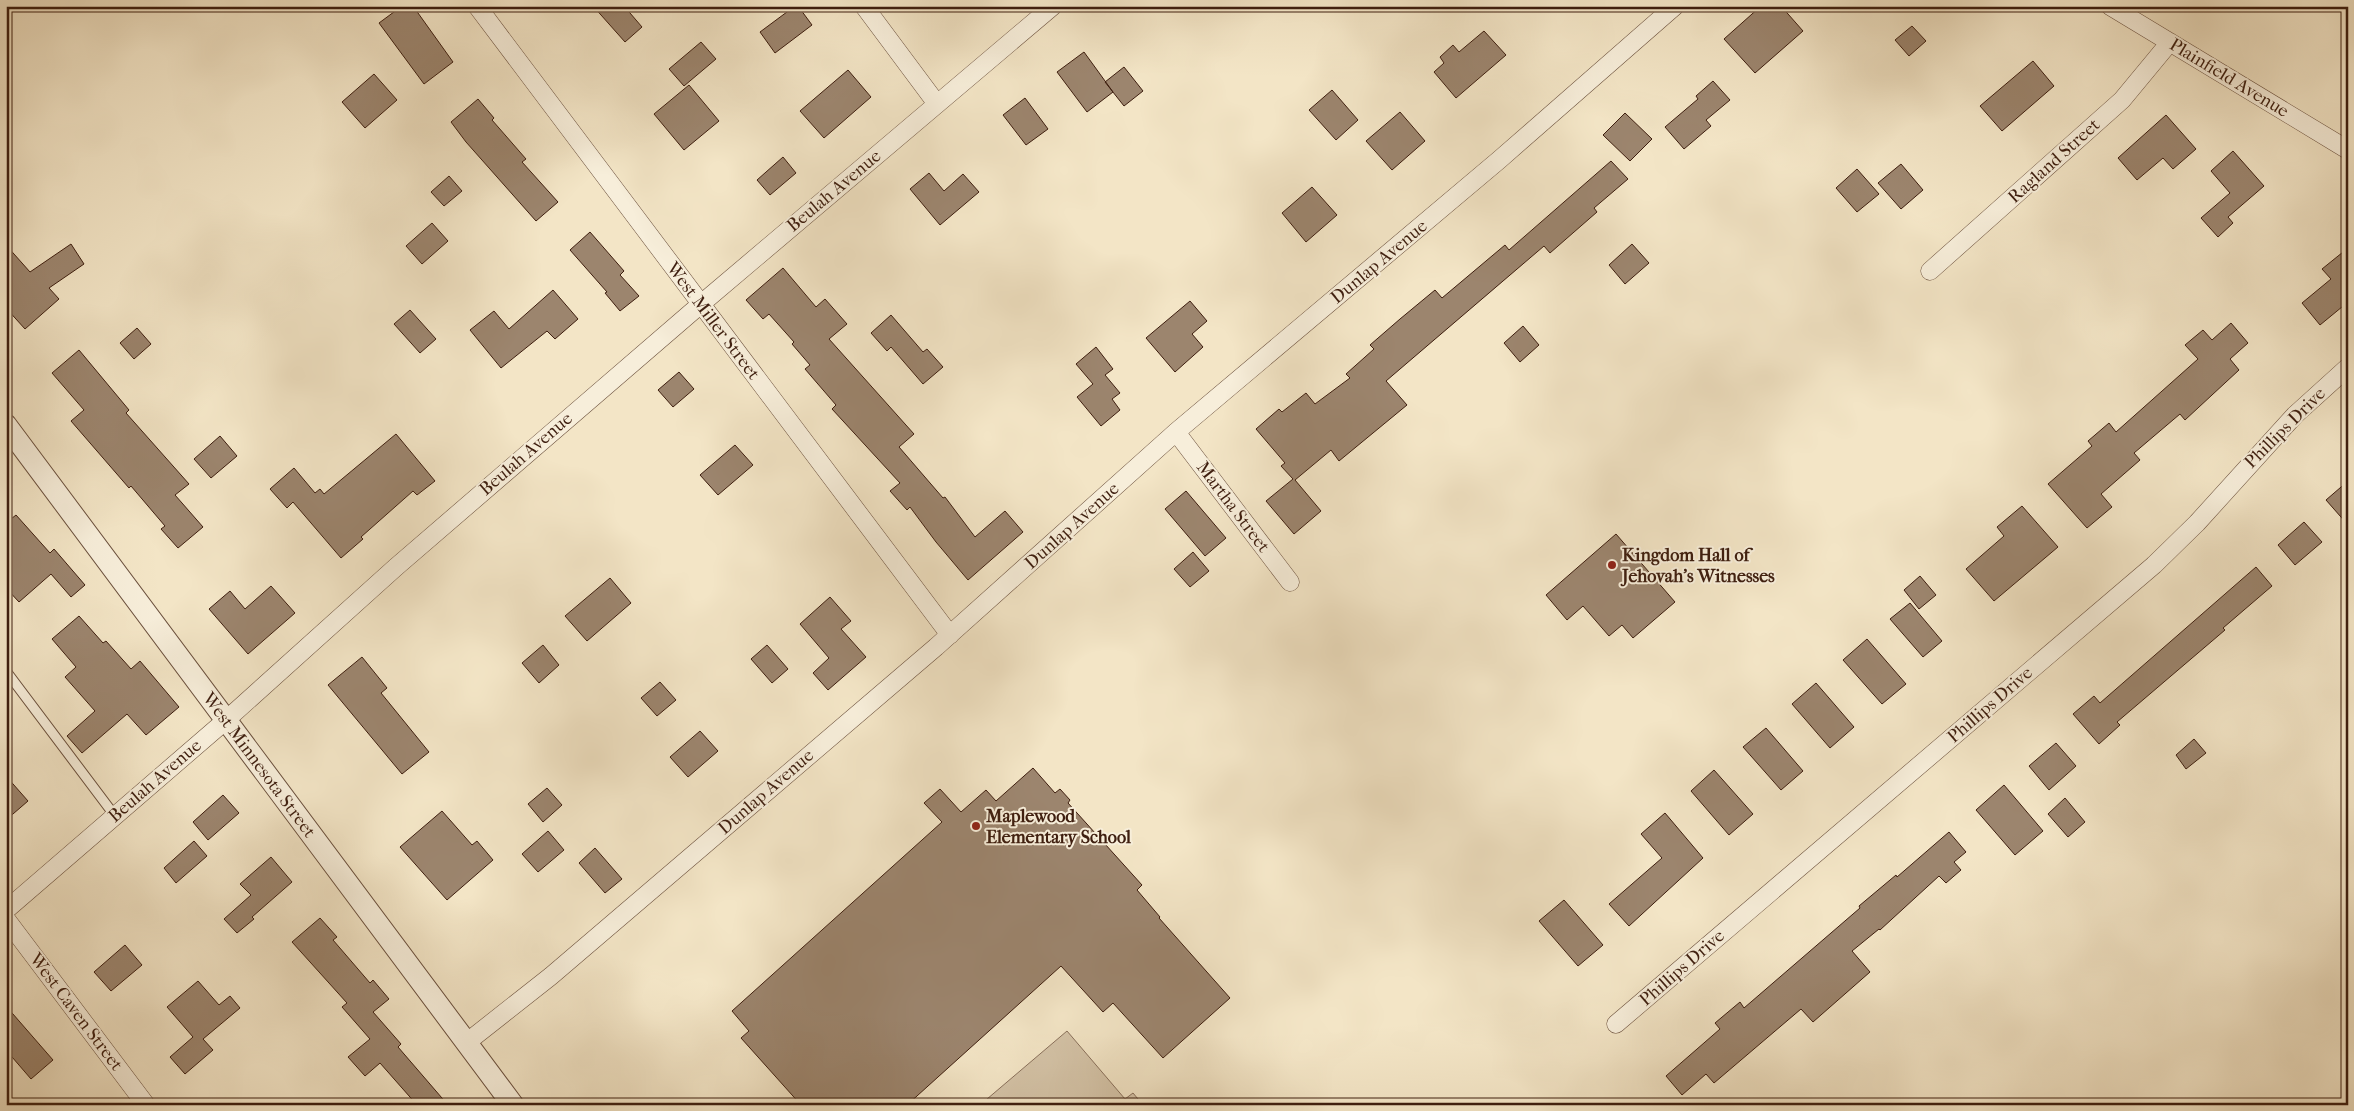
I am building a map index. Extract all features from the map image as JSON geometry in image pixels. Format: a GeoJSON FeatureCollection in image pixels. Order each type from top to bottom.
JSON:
{"type":"FeatureCollection","features":[{"type":"Feature","properties":{"kind":"street","name":"West Miller Street"},"geometry":{"type":"LineString","coordinates":[[478,6],[950,635]]}},
{"type":"Feature","properties":{"kind":"street"},"geometry":{"type":"LineString","coordinates":[[864,6],[937,104]]}},
{"type":"Feature","properties":{"kind":"street","name":"Beulah Avenue"},"geometry":{"type":"LineString","coordinates":[[6,910],[225,721],[403,560],[700,304],[1053,6]]}},
{"type":"Feature","properties":{"kind":"street","name":"Dunlap Avenue"},"geometry":{"type":"LineString","coordinates":[[466,1043],[552,976],[950,635],[1176,432],[1499,160],[1675,6]]}},
{"type":"Feature","properties":{"kind":"street","name":"Plainfield Avenue"},"geometry":{"type":"LineString","coordinates":[[2110,6],[2348,150]]}},
{"type":"Feature","properties":{"kind":"street","name":"Ragland Street"},"geometry":{"type":"LineString","coordinates":[[1930,271],[2122,100],[2170,42]]}},
{"type":"Feature","properties":{"kind":"street","name":"Phillips Drive"},"geometry":{"type":"LineString","coordinates":[[1616,1024],[2154,564],[2197,523],[2295,415],[2348,368]]}},
{"type":"Feature","properties":{"kind":"street","name":"West Minnesota Street"},"geometry":{"type":"LineString","coordinates":[[6,425],[513,1105]]}},
{"type":"Feature","properties":{"kind":"street","name":"Martha Street"},"geometry":{"type":"LineString","coordinates":[[1176,432],[1290,582]]}},
{"type":"Feature","properties":{"kind":"street","name":"West Caven Street"},"geometry":{"type":"LineString","coordinates":[[6,919],[146,1105]]}},
{"type":"Feature","properties":{"kind":"lane"},"geometry":{"type":"LineString","coordinates":[[6,671],[115,816]]}},
{"type":"Feature","properties":{"kind":"shaded area"},"geometry":{"type":"Polygon","coordinates":[[[1067,1031],[1125,1099],[1133,1093],[1143,1105],[980,1105],[1067,1031]]]}},
{"type":"Feature","properties":{"kind":"building"},"geometry":{"type":"Polygon","coordinates":[[[402,6],[413,6],[453,62],[424,84],[379,23],[402,6]]]}},
{"type":"Feature","properties":{"kind":"building"},"geometry":{"type":"Polygon","coordinates":[[[593,6],[624,6],[642,27],[625,42],[593,6]]]}},
{"type":"Feature","properties":{"kind":"building"},"geometry":{"type":"Polygon","coordinates":[[[795,6],[798,6],[812,25],[775,53],[760,32],[795,6]]]}},
{"type":"Feature","properties":{"kind":"building"},"geometry":{"type":"Polygon","coordinates":[[[1761,6],[1781,6],[1803,31],[1755,73],[1724,39],[1761,6]]]}},
{"type":"Feature","properties":{"kind":"building"},"geometry":{"type":"Polygon","coordinates":[[[1912,26],[1926,41],[1909,56],[1895,40],[1912,26]]]}},
{"type":"Feature","properties":{"kind":"building"},"geometry":{"type":"Polygon","coordinates":[[[1484,31],[1506,55],[1456,98],[1434,72],[1444,63],[1440,57],[1453,45],[1459,52],[1484,31]]]}},
{"type":"Feature","properties":{"kind":"building"},"geometry":{"type":"Polygon","coordinates":[[[701,42],[716,59],[684,86],[669,69],[701,42]]]}},
{"type":"Feature","properties":{"kind":"building"},"geometry":{"type":"Polygon","coordinates":[[[1084,52],[1113,92],[1087,112],[1057,72],[1084,52]]]}},
{"type":"Feature","properties":{"kind":"building"},"geometry":{"type":"Polygon","coordinates":[[[2033,61],[2054,86],[2002,131],[1980,106],[2033,61]]]}},
{"type":"Feature","properties":{"kind":"building"},"geometry":{"type":"Polygon","coordinates":[[[1124,67],[1143,91],[1124,106],[1105,82],[1124,67]]]}},
{"type":"Feature","properties":{"kind":"building"},"geometry":{"type":"Polygon","coordinates":[[[848,70],[871,97],[824,138],[800,111],[848,70]]]}},
{"type":"Feature","properties":{"kind":"building"},"geometry":{"type":"Polygon","coordinates":[[[374,74],[397,100],[365,128],[342,102],[374,74]]]}},
{"type":"Feature","properties":{"kind":"building"},"geometry":{"type":"Polygon","coordinates":[[[1713,81],[1730,100],[1706,120],[1711,126],[1684,149],[1665,127],[1698,99],[1696,96],[1713,81]]]}},
{"type":"Feature","properties":{"kind":"building"},"geometry":{"type":"Polygon","coordinates":[[[689,85],[719,121],[684,150],[654,114],[689,85]]]}},
{"type":"Feature","properties":{"kind":"building"},"geometry":{"type":"Polygon","coordinates":[[[1332,90],[1358,120],[1336,140],[1309,110],[1332,90]]]}},
{"type":"Feature","properties":{"kind":"building"},"geometry":{"type":"Polygon","coordinates":[[[1025,98],[1048,129],[1026,145],[1003,115],[1025,98]]]}},
{"type":"Feature","properties":{"kind":"building"},"geometry":{"type":"Polygon","coordinates":[[[478,99],[494,118],[492,120],[526,159],[522,162],[558,202],[536,221],[466,142],[451,122],[478,99]]]}},
{"type":"Feature","properties":{"kind":"building"},"geometry":{"type":"Polygon","coordinates":[[[1400,112],[1425,141],[1392,170],[1366,141],[1400,112]]]}},
{"type":"Feature","properties":{"kind":"building"},"geometry":{"type":"Polygon","coordinates":[[[1625,113],[1652,139],[1630,161],[1603,135],[1625,113]]]}},
{"type":"Feature","properties":{"kind":"building"},"geometry":{"type":"Polygon","coordinates":[[[2166,115],[2196,149],[2173,169],[2163,158],[2137,180],[2118,158],[2166,115]]]}},
{"type":"Feature","properties":{"kind":"building"},"geometry":{"type":"Polygon","coordinates":[[[2233,151],[2264,186],[2228,217],[2233,223],[2218,237],[2201,218],[2230,193],[2211,171],[2233,151]]]}},
{"type":"Feature","properties":{"kind":"building"},"geometry":{"type":"Polygon","coordinates":[[[783,157],[796,173],[770,195],[757,180],[783,157]]]}},
{"type":"Feature","properties":{"kind":"building"},"geometry":{"type":"Polygon","coordinates":[[[1611,161],[1628,179],[1594,208],[1597,212],[1550,253],[1544,246],[1386,381],[1407,405],[1339,461],[1331,450],[1295,480],[1321,511],[1294,534],[1266,501],[1293,479],[1281,466],[1285,463],[1256,429],[1279,409],[1282,412],[1306,393],[1315,404],[1350,378],[1346,374],[1374,349],[1370,345],[1400,319],[1435,290],[1442,298],[1505,245],[1509,250],[1611,161]]]}},
{"type":"Feature","properties":{"kind":"building"},"geometry":{"type":"Polygon","coordinates":[[[1901,164],[1923,190],[1901,209],[1878,183],[1901,164]]]}},
{"type":"Feature","properties":{"kind":"building"},"geometry":{"type":"Polygon","coordinates":[[[1857,169],[1879,194],[1857,212],[1836,188],[1857,169]]]}},
{"type":"Feature","properties":{"kind":"building"},"geometry":{"type":"Polygon","coordinates":[[[929,173],[944,191],[963,174],[979,192],[940,225],[910,189],[929,173]]]}},
{"type":"Feature","properties":{"kind":"building"},"geometry":{"type":"Polygon","coordinates":[[[449,176],[462,191],[444,206],[431,192],[449,176]]]}},
{"type":"Feature","properties":{"kind":"building"},"geometry":{"type":"Polygon","coordinates":[[[1312,187],[1337,215],[1306,242],[1282,213],[1312,187]]]}},
{"type":"Feature","properties":{"kind":"building"},"geometry":{"type":"Polygon","coordinates":[[[432,223],[448,241],[422,264],[406,246],[432,223]]]}},
{"type":"Feature","properties":{"kind":"building"},"geometry":{"type":"Polygon","coordinates":[[[590,232],[624,271],[620,275],[639,296],[620,311],[605,293],[607,292],[570,250],[590,232]]]}},
{"type":"Feature","properties":{"kind":"building"},"geometry":{"type":"Polygon","coordinates":[[[71,244],[84,264],[49,288],[59,299],[25,329],[6,308],[6,245],[30,272],[71,244]]]}},
{"type":"Feature","properties":{"kind":"building"},"geometry":{"type":"Polygon","coordinates":[[[1632,244],[1649,263],[1625,284],[1609,265],[1632,244]]]}},
{"type":"Feature","properties":{"kind":"building"},"geometry":{"type":"Polygon","coordinates":[[[2348,248],[2348,302],[2320,325],[2302,303],[2331,279],[2322,269],[2348,248]]]}},
{"type":"Feature","properties":{"kind":"building"},"geometry":{"type":"Polygon","coordinates":[[[783,268],[816,307],[825,299],[847,324],[829,339],[914,434],[899,447],[943,498],[945,497],[975,537],[1005,511],[1023,532],[968,580],[910,507],[907,510],[890,491],[900,483],[832,409],[836,405],[805,369],[810,365],[792,344],[794,342],[769,314],[763,319],[746,300],[783,268]]]}},
{"type":"Feature","properties":{"kind":"building"},"geometry":{"type":"Polygon","coordinates":[[[553,290],[578,319],[555,339],[547,331],[501,368],[470,330],[494,311],[509,329],[553,290]]]}},
{"type":"Feature","properties":{"kind":"building"},"geometry":{"type":"Polygon","coordinates":[[[1190,301],[1207,321],[1192,334],[1203,347],[1175,372],[1146,338],[1190,301]]]}},
{"type":"Feature","properties":{"kind":"building"},"geometry":{"type":"Polygon","coordinates":[[[410,310],[436,339],[420,353],[394,324],[410,310]]]}},
{"type":"Feature","properties":{"kind":"building"},"geometry":{"type":"Polygon","coordinates":[[[891,315],[923,352],[927,349],[943,367],[923,384],[891,347],[887,351],[871,333],[891,315]]]}},
{"type":"Feature","properties":{"kind":"building"},"geometry":{"type":"Polygon","coordinates":[[[2231,323],[2248,343],[2230,359],[2239,370],[2185,420],[2180,414],[2134,453],[2140,460],[2101,494],[2112,507],[2087,528],[2048,484],[2092,446],[2088,441],[2109,423],[2116,432],[2198,359],[2185,345],[2203,330],[2212,340],[2231,323]]]}},
{"type":"Feature","properties":{"kind":"building"},"geometry":{"type":"Polygon","coordinates":[[[1523,326],[1539,345],[1520,362],[1504,343],[1523,326]]]}},
{"type":"Feature","properties":{"kind":"building"},"geometry":{"type":"Polygon","coordinates":[[[137,328],[151,344],[134,359],[120,343],[137,328]]]}},
{"type":"Feature","properties":{"kind":"building"},"geometry":{"type":"Polygon","coordinates":[[[1096,347],[1113,369],[1105,375],[1120,393],[1112,399],[1120,410],[1101,426],[1077,397],[1093,384],[1076,364],[1096,347]]]}},
{"type":"Feature","properties":{"kind":"building"},"geometry":{"type":"Polygon","coordinates":[[[79,350],[129,410],[126,413],[189,484],[175,495],[203,527],[178,548],[161,529],[165,526],[71,421],[84,410],[52,373],[79,350]]]}},
{"type":"Feature","properties":{"kind":"building"},"geometry":{"type":"Polygon","coordinates":[[[679,372],[694,389],[673,407],[658,390],[679,372]]]}},
{"type":"Feature","properties":{"kind":"building"},"geometry":{"type":"Polygon","coordinates":[[[396,434],[435,481],[417,495],[413,491],[361,537],[363,539],[341,558],[293,502],[287,508],[270,489],[294,468],[315,493],[320,489],[324,494],[396,434]]]}},
{"type":"Feature","properties":{"kind":"building"},"geometry":{"type":"Polygon","coordinates":[[[220,436],[237,456],[211,478],[194,459],[220,436]]]}},
{"type":"Feature","properties":{"kind":"building"},"geometry":{"type":"Polygon","coordinates":[[[735,445],[753,465],[718,495],[700,475],[735,445]]]}},
{"type":"Feature","properties":{"kind":"building"},"geometry":{"type":"Polygon","coordinates":[[[2348,481],[2348,525],[2326,500],[2348,481]]]}},
{"type":"Feature","properties":{"kind":"building"},"geometry":{"type":"Polygon","coordinates":[[[1186,491],[1226,538],[1205,556],[1165,509],[1186,491]]]}},
{"type":"Feature","properties":{"kind":"building"},"geometry":{"type":"Polygon","coordinates":[[[2022,506],[2058,547],[1994,601],[1966,569],[2004,536],[1997,527],[2022,506]]]}},
{"type":"Feature","properties":{"kind":"building"},"geometry":{"type":"Polygon","coordinates":[[[16,515],[50,553],[54,549],[85,585],[71,597],[51,574],[19,602],[6,588],[6,523],[16,515]]]}},
{"type":"Feature","properties":{"kind":"building"},"geometry":{"type":"Polygon","coordinates":[[[2304,522],[2322,542],[2295,565],[2278,545],[2304,522]]]}},
{"type":"Feature","properties":{"kind":"building","name":"Kingdom Hall of Jehovah's Witnesses"},"geometry":{"type":"Polygon","coordinates":[[[1616,534],[1675,602],[1633,638],[1622,625],[1609,636],[1583,606],[1567,620],[1546,595],[1616,534]]]}},
{"type":"Feature","properties":{"kind":"building"},"geometry":{"type":"Polygon","coordinates":[[[1193,552],[1209,571],[1190,587],[1174,569],[1193,552]]]}},
{"type":"Feature","properties":{"kind":"building"},"geometry":{"type":"Polygon","coordinates":[[[2256,567],[2272,586],[2223,628],[2225,630],[2117,722],[2120,725],[2099,744],[2073,714],[2094,696],[2100,703],[2256,567]]]}},
{"type":"Feature","properties":{"kind":"building"},"geometry":{"type":"Polygon","coordinates":[[[1920,576],[1936,595],[1919,609],[1904,590],[1920,576]]]}},
{"type":"Feature","properties":{"kind":"building"},"geometry":{"type":"Polygon","coordinates":[[[610,578],[631,603],[587,641],[565,616],[610,578]]]}},
{"type":"Feature","properties":{"kind":"building"},"geometry":{"type":"Polygon","coordinates":[[[271,586],[295,613],[248,654],[209,609],[230,591],[245,609],[271,586]]]}},
{"type":"Feature","properties":{"kind":"building"},"geometry":{"type":"Polygon","coordinates":[[[830,597],[851,621],[841,629],[866,657],[828,690],[813,673],[829,658],[800,624],[830,597]]]}},
{"type":"Feature","properties":{"kind":"building"},"geometry":{"type":"Polygon","coordinates":[[[1910,603],[1942,641],[1923,657],[1890,619],[1910,603]]]}},
{"type":"Feature","properties":{"kind":"building"},"geometry":{"type":"Polygon","coordinates":[[[79,616],[103,643],[106,641],[131,669],[140,661],[179,707],[146,735],[127,714],[82,753],[67,736],[95,711],[65,677],[76,667],[52,639],[79,616]]]}},
{"type":"Feature","properties":{"kind":"building"},"geometry":{"type":"Polygon","coordinates":[[[1867,639],[1906,684],[1882,704],[1843,660],[1867,639]]]}},
{"type":"Feature","properties":{"kind":"building"},"geometry":{"type":"Polygon","coordinates":[[[543,645],[559,665],[539,683],[522,663],[543,645]]]}},
{"type":"Feature","properties":{"kind":"building"},"geometry":{"type":"Polygon","coordinates":[[[767,645],[788,669],[772,683],[751,659],[767,645]]]}},
{"type":"Feature","properties":{"kind":"building"},"geometry":{"type":"Polygon","coordinates":[[[362,657],[387,688],[381,693],[429,752],[402,774],[328,685],[362,657]]]}},
{"type":"Feature","properties":{"kind":"building"},"geometry":{"type":"Polygon","coordinates":[[[660,682],[676,700],[657,716],[641,698],[660,682]]]}},
{"type":"Feature","properties":{"kind":"building"},"geometry":{"type":"Polygon","coordinates":[[[1816,683],[1854,727],[1830,748],[1792,704],[1816,683]]]}},
{"type":"Feature","properties":{"kind":"building"},"geometry":{"type":"Polygon","coordinates":[[[1766,728],[1803,771],[1781,790],[1743,747],[1766,728]]]}},
{"type":"Feature","properties":{"kind":"building"},"geometry":{"type":"Polygon","coordinates":[[[700,731],[718,751],[688,777],[670,757],[700,731]]]}},
{"type":"Feature","properties":{"kind":"building"},"geometry":{"type":"Polygon","coordinates":[[[2194,739],[2206,753],[2186,769],[2176,755],[2194,739]]]}},
{"type":"Feature","properties":{"kind":"building"},"geometry":{"type":"Polygon","coordinates":[[[2056,743],[2076,766],[2049,790],[2029,766],[2056,743]]]}},
{"type":"Feature","properties":{"kind":"building"},"geometry":{"type":"Polygon","coordinates":[[[1033,768],[1055,793],[1060,789],[1070,800],[1068,803],[1142,885],[1137,890],[1159,918],[1230,998],[1163,1058],[1113,1003],[1103,1012],[1061,966],[907,1105],[801,1105],[741,1038],[749,1031],[732,1011],[942,822],[924,803],[940,789],[961,812],[986,790],[996,801],[1033,768]]]}},
{"type":"Feature","properties":{"kind":"building"},"geometry":{"type":"Polygon","coordinates":[[[1714,770],[1753,814],[1729,835],[1691,791],[1714,770]]]}},
{"type":"Feature","properties":{"kind":"building"},"geometry":{"type":"Polygon","coordinates":[[[6,776],[28,801],[6,820],[6,776]]]}},
{"type":"Feature","properties":{"kind":"building"},"geometry":{"type":"Polygon","coordinates":[[[2004,785],[2043,831],[2015,855],[1976,810],[2004,785]]]}},
{"type":"Feature","properties":{"kind":"building"},"geometry":{"type":"Polygon","coordinates":[[[547,788],[562,805],[543,822],[528,804],[547,788]]]}},
{"type":"Feature","properties":{"kind":"building"},"geometry":{"type":"Polygon","coordinates":[[[223,795],[239,813],[208,840],[193,822],[223,795]]]}},
{"type":"Feature","properties":{"kind":"building"},"geometry":{"type":"Polygon","coordinates":[[[2065,798],[2085,822],[2068,837],[2048,814],[2065,798]]]}},
{"type":"Feature","properties":{"kind":"building"},"geometry":{"type":"Polygon","coordinates":[[[442,811],[472,845],[477,841],[493,860],[447,900],[400,847],[442,811]]]}},
{"type":"Feature","properties":{"kind":"building"},"geometry":{"type":"Polygon","coordinates":[[[1665,813],[1703,858],[1629,926],[1609,904],[1662,858],[1641,834],[1665,813]]]}},
{"type":"Feature","properties":{"kind":"building"},"geometry":{"type":"Polygon","coordinates":[[[548,831],[564,850],[538,872],[522,854],[548,831]]]}},
{"type":"Feature","properties":{"kind":"building"},"geometry":{"type":"Polygon","coordinates":[[[1949,832],[1966,852],[1954,862],[1961,870],[1946,883],[1939,876],[1880,930],[1852,951],[1870,972],[1813,1022],[1801,1009],[1714,1083],[1706,1074],[1682,1095],[1666,1076],[1720,1029],[1715,1023],[1740,1002],[1744,1008],[1860,908],[1859,906],[1896,875],[1897,877],[1949,832]]]}},
{"type":"Feature","properties":{"kind":"building"},"geometry":{"type":"Polygon","coordinates":[[[194,841],[207,856],[176,883],[164,868],[194,841]]]}},
{"type":"Feature","properties":{"kind":"building"},"geometry":{"type":"Polygon","coordinates":[[[595,848],[622,879],[605,893],[579,863],[595,848]]]}},
{"type":"Feature","properties":{"kind":"building"},"geometry":{"type":"Polygon","coordinates":[[[271,857],[292,882],[252,917],[254,919],[237,933],[224,919],[251,895],[240,884],[271,857]]]}},
{"type":"Feature","properties":{"kind":"building"},"geometry":{"type":"Polygon","coordinates":[[[1564,900],[1603,945],[1578,966],[1539,921],[1564,900]]]}},
{"type":"Feature","properties":{"kind":"building"},"geometry":{"type":"Polygon","coordinates":[[[320,918],[337,937],[333,940],[370,983],[373,980],[389,999],[373,1012],[401,1044],[398,1047],[448,1105],[417,1105],[380,1063],[365,1076],[348,1057],[370,1039],[342,1007],[347,1003],[292,942],[320,918]]]}},
{"type":"Feature","properties":{"kind":"building"},"geometry":{"type":"Polygon","coordinates":[[[125,945],[142,965],[111,991],[94,972],[125,945]]]}},
{"type":"Feature","properties":{"kind":"building"},"geometry":{"type":"Polygon","coordinates":[[[198,981],[219,1005],[230,996],[240,1008],[203,1039],[213,1050],[185,1074],[170,1057],[193,1037],[167,1007],[198,981]]]}},
{"type":"Feature","properties":{"kind":"building"},"geometry":{"type":"Polygon","coordinates":[[[6,1006],[53,1060],[31,1079],[6,1050],[6,1006]]]}},
{"type":"Feature","properties":{"kind":"place","name":"Kingdom Hall of Jehovah's Witnesses"},"geometry":{"type":"Point","coordinates":[1612,565]}},
{"type":"Feature","properties":{"kind":"place","name":"Maplewood Elementary School"},"geometry":{"type":"Point","coordinates":[976,826]}}]}
